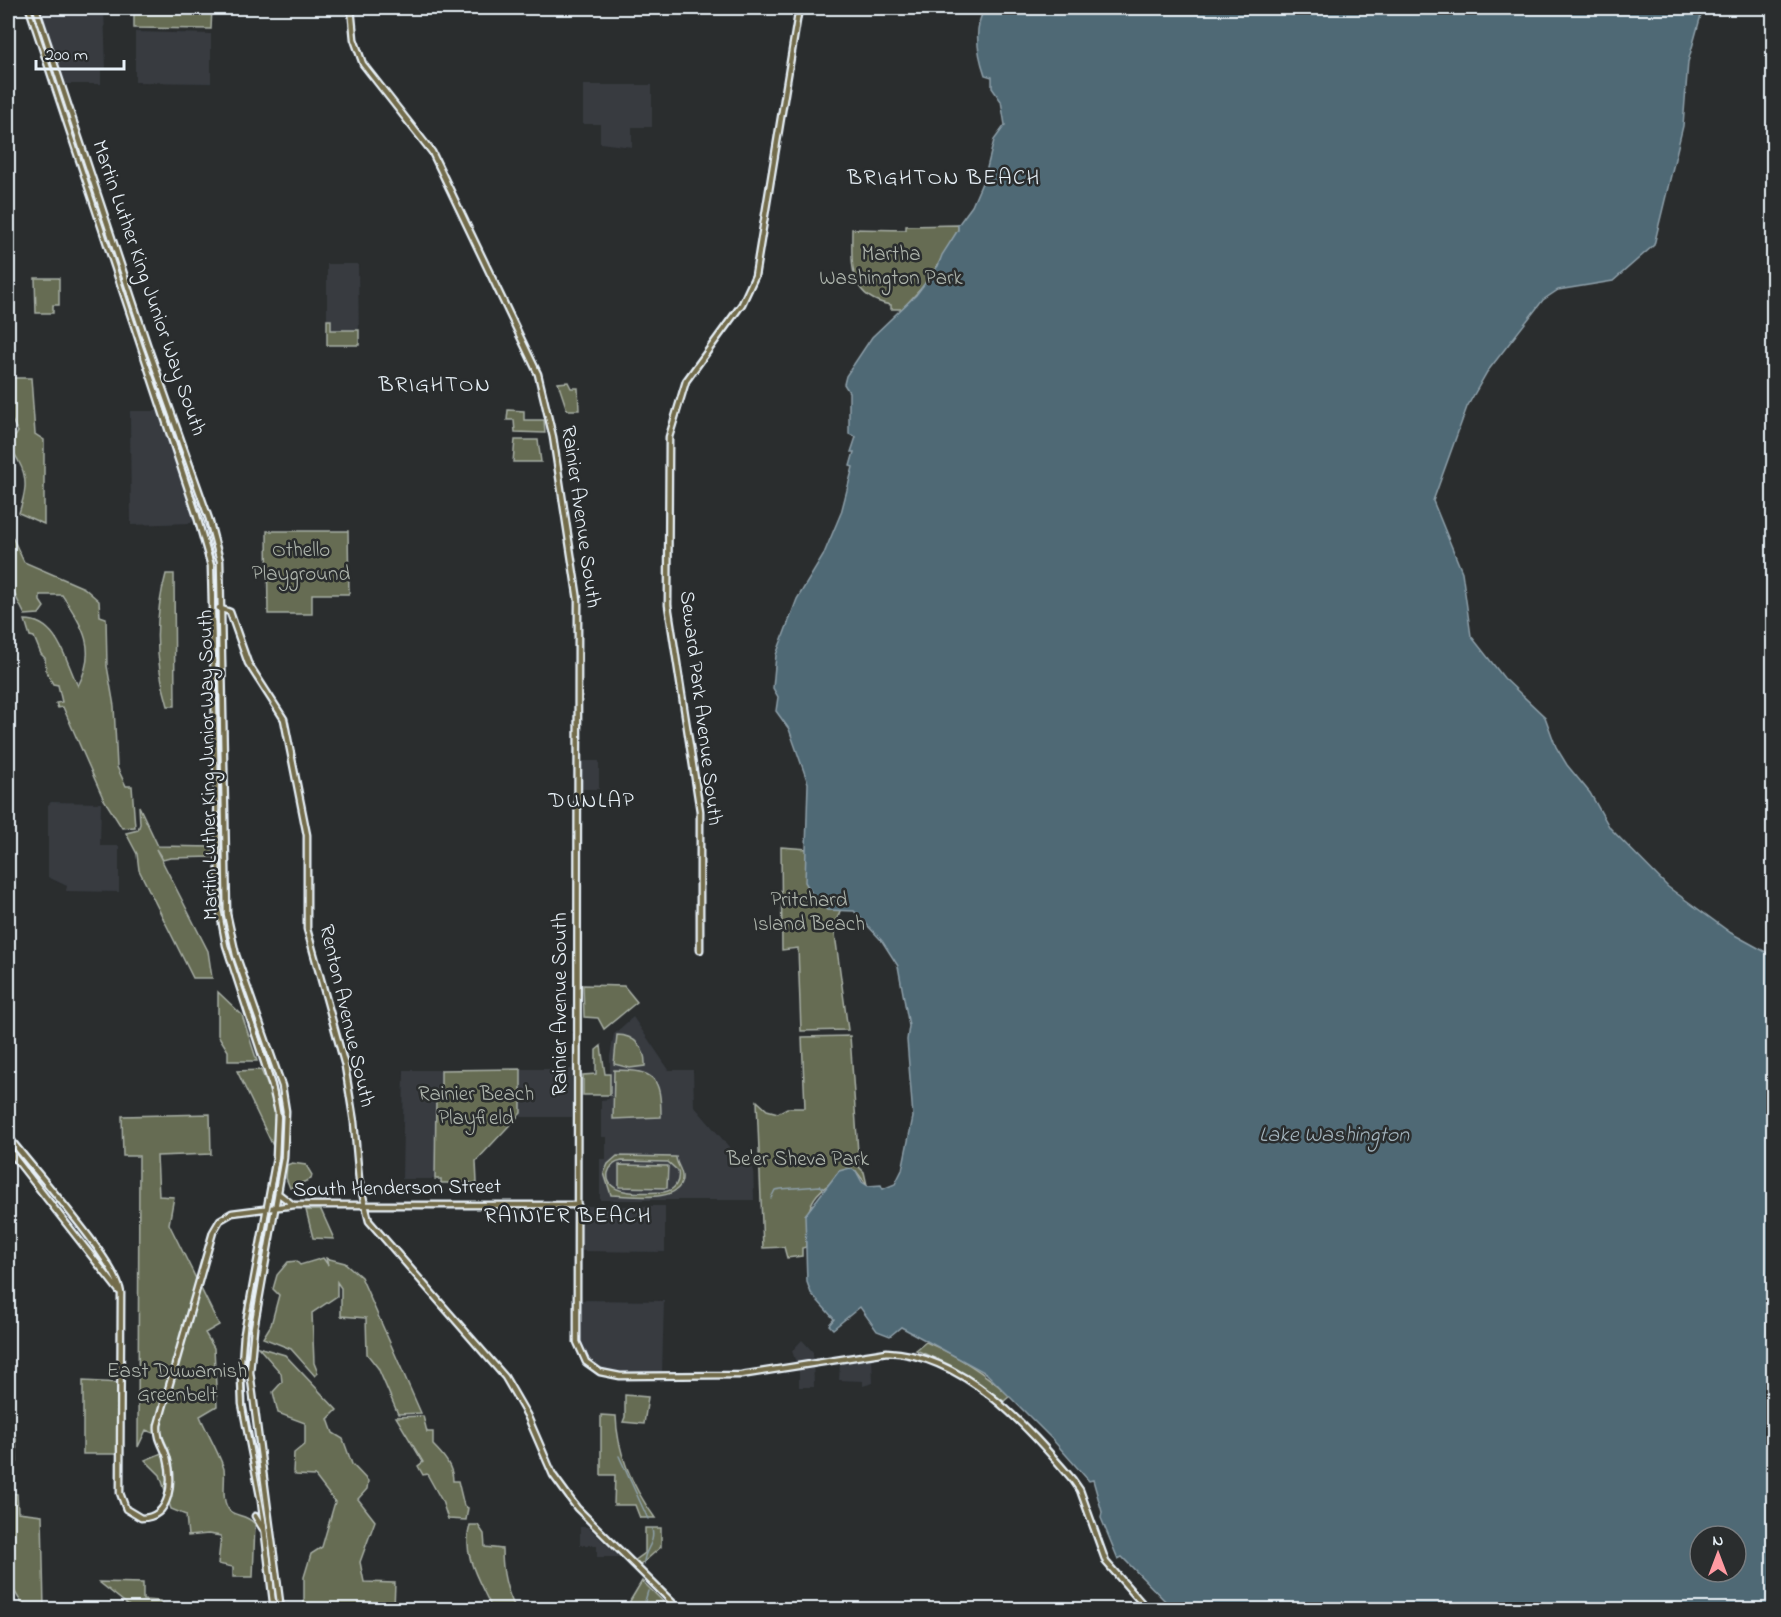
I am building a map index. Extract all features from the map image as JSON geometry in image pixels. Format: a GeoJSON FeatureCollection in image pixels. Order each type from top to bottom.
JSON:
{"type":"FeatureCollection","features":[{"type":"Feature","properties":{"kind":"highway"},"geometry":{"type":"LineString","coordinates":[[8,1601],[12,1610]]}},
{"type":"Feature","properties":{"kind":"main road","name":"Martin Luther King Junior Way South"},"geometry":{"type":"LineString","coordinates":[[28,8],[211,563],[219,913],[226,945],[272,1086],[278,1113],[278,1143],[244,1335],[241,1377],[244,1413],[265,1534],[274,1610]]}},
{"type":"Feature","properties":{"kind":"main road","name":"Martin Luther King Junior Way South"},"geometry":{"type":"LineString","coordinates":[[36,8],[147,345],[209,519],[220,561],[227,914],[236,955],[284,1094],[286,1139],[277,1207],[254,1328],[250,1372],[276,1550],[281,1610]]}},
{"type":"Feature","properties":{"kind":"main road","name":"Rainier Avenue South"},"geometry":{"type":"LineString","coordinates":[[351,8],[354,39],[363,64],[432,152],[538,374],[551,425],[578,600],[577,1342],[586,1362],[596,1370],[620,1376],[741,1376],[887,1352],[907,1354],[931,1361],[995,1399],[1074,1480],[1106,1562],[1148,1610]]}},
{"type":"Feature","properties":{"kind":"main road","name":"Seward Park Avenue South"},"geometry":{"type":"LineString","coordinates":[[700,950],[700,811],[668,618],[669,437],[686,381],[742,304],[752,285],[759,260],[799,8]]}},
{"type":"Feature","properties":{"kind":"main road"},"geometry":{"type":"LineString","coordinates":[[213,609],[222,611]]}},
{"type":"Feature","properties":{"kind":"main road","name":"Renton Avenue South"},"geometry":{"type":"LineString","coordinates":[[222,611],[230,612],[248,663],[284,719],[307,835],[307,929],[345,1066],[363,1205],[369,1221],[505,1377],[527,1415],[553,1475],[576,1508],[680,1610]]}},
{"type":"Feature","properties":{"kind":"main road"},"geometry":{"type":"LineString","coordinates":[[8,1136],[114,1273],[120,1293]]}},
{"type":"Feature","properties":{"kind":"main road"},"geometry":{"type":"LineString","coordinates":[[8,1149],[110,1276],[120,1293]]}},
{"type":"Feature","properties":{"kind":"main road"},"geometry":{"type":"LineString","coordinates":[[279,1194],[285,1201],[295,1205]]}},
{"type":"Feature","properties":{"kind":"main road","name":"South Henderson Street"},"geometry":{"type":"LineString","coordinates":[[120,1293],[122,1502],[133,1515],[150,1517],[164,1508],[169,1493],[169,1471],[158,1439],[158,1425],[213,1232],[220,1220],[236,1211],[295,1205],[578,1204]]}},
{"type":"Feature","properties":{"kind":"main road"},"geometry":{"type":"LineString","coordinates":[[255,1516],[265,1534]]}},
{"type":"Feature","properties":{"kind":"shaded area"},"geometry":{"type":"Polygon","coordinates":[[[38,8],[104,8],[106,70],[101,70],[101,84],[63,84],[38,8]]]}},
{"type":"Feature","properties":{"kind":"shaded area"},"geometry":{"type":"Polygon","coordinates":[[[135,32],[211,34],[211,83],[135,82],[135,32]]]}},
{"type":"Feature","properties":{"kind":"shaded area"},"geometry":{"type":"Polygon","coordinates":[[[583,85],[652,85],[652,127],[632,127],[632,147],[600,143],[600,124],[583,124],[583,85]]]}},
{"type":"Feature","properties":{"kind":"shaded area"},"geometry":{"type":"Polygon","coordinates":[[[327,264],[358,264],[359,345],[327,345],[327,264]]]}},
{"type":"Feature","properties":{"kind":"shaded area"},"geometry":{"type":"Polygon","coordinates":[[[130,411],[158,411],[194,518],[191,523],[131,525],[130,411]]]}},
{"type":"Feature","properties":{"kind":"shaded area"},"geometry":{"type":"Polygon","coordinates":[[[582,761],[599,761],[599,789],[582,789],[582,761]]]}},
{"type":"Feature","properties":{"kind":"shaded area"},"geometry":{"type":"Polygon","coordinates":[[[51,802],[101,803],[100,846],[119,846],[119,892],[66,891],[67,886],[48,877],[48,805],[51,802]]]}},
{"type":"Feature","properties":{"kind":"shaded area"},"geometry":{"type":"Polygon","coordinates":[[[633,1017],[669,1070],[693,1070],[694,1106],[742,1162],[753,1162],[754,1200],[600,1200],[600,1159],[606,1159],[606,1137],[601,1137],[601,1100],[609,1099],[610,1095],[610,1056],[614,1034],[633,1017]]]}},
{"type":"Feature","properties":{"kind":"shaded area"},"geometry":{"type":"Polygon","coordinates":[[[521,1069],[572,1069],[572,1117],[521,1117],[521,1069]]]}},
{"type":"Feature","properties":{"kind":"shaded area"},"geometry":{"type":"Polygon","coordinates":[[[404,1070],[441,1070],[441,1096],[436,1096],[435,1179],[402,1179],[404,1070]]]}},
{"type":"Feature","properties":{"kind":"shaded area"},"geometry":{"type":"Polygon","coordinates":[[[579,1206],[665,1206],[665,1252],[579,1251],[579,1206]]]}},
{"type":"Feature","properties":{"kind":"shaded area"},"geometry":{"type":"Polygon","coordinates":[[[579,1300],[664,1301],[662,1373],[624,1375],[603,1371],[585,1357],[579,1341],[579,1300]]]}},
{"type":"Feature","properties":{"kind":"shaded area"},"geometry":{"type":"Polygon","coordinates":[[[802,1340],[813,1352],[814,1387],[799,1387],[799,1371],[792,1351],[802,1340]]]}},
{"type":"Feature","properties":{"kind":"shaded area"},"geometry":{"type":"Polygon","coordinates":[[[872,1358],[873,1383],[863,1386],[863,1381],[839,1380],[840,1364],[872,1358]]]}},
{"type":"Feature","properties":{"kind":"shaded area"},"geometry":{"type":"Polygon","coordinates":[[[580,1527],[588,1527],[619,1557],[597,1557],[597,1545],[580,1545],[580,1527]]]}},
{"type":"Feature","properties":{"kind":"green space"},"geometry":{"type":"Polygon","coordinates":[[[134,8],[212,8],[211,29],[134,28],[134,8]]]}},
{"type":"Feature","properties":{"kind":"green space","name":"Martha Washington Park"},"geometry":{"type":"Polygon","coordinates":[[[958,225],[958,230],[929,280],[902,309],[891,309],[891,305],[866,295],[859,287],[853,266],[852,229],[906,230],[906,226],[958,225]]]}},
{"type":"Feature","properties":{"kind":"green space"},"geometry":{"type":"Polygon","coordinates":[[[35,278],[59,278],[59,305],[53,305],[53,313],[36,313],[35,278]]]}},
{"type":"Feature","properties":{"kind":"green space"},"geometry":{"type":"Polygon","coordinates":[[[327,320],[331,320],[331,330],[359,330],[359,345],[327,345],[327,320]]]}},
{"type":"Feature","properties":{"kind":"green space"},"geometry":{"type":"Polygon","coordinates":[[[9,378],[31,378],[35,434],[44,440],[44,524],[19,513],[25,481],[22,469],[10,445],[18,432],[8,413],[9,378]]]}},
{"type":"Feature","properties":{"kind":"green space"},"geometry":{"type":"Polygon","coordinates":[[[568,382],[571,388],[578,388],[579,410],[567,410],[558,383],[568,382]]]}},
{"type":"Feature","properties":{"kind":"green space"},"geometry":{"type":"Polygon","coordinates":[[[508,410],[524,411],[524,420],[544,420],[545,433],[515,432],[514,420],[507,420],[508,410]]]}},
{"type":"Feature","properties":{"kind":"green space"},"geometry":{"type":"Polygon","coordinates":[[[515,440],[538,440],[541,462],[513,462],[515,440]]]}},
{"type":"Feature","properties":{"kind":"green space"},"geometry":{"type":"Polygon","coordinates":[[[8,528],[24,562],[84,588],[99,601],[100,616],[106,618],[107,666],[114,706],[117,767],[126,786],[132,786],[135,827],[122,828],[103,798],[63,707],[58,708],[56,703],[62,702],[58,685],[53,684],[46,671],[45,658],[34,637],[30,636],[25,620],[46,627],[53,635],[65,655],[78,686],[87,661],[82,628],[62,595],[40,595],[40,601],[44,607],[39,614],[25,615],[8,581],[8,528]]]}},
{"type":"Feature","properties":{"kind":"green space","name":"Othello Playground"},"geometry":{"type":"Polygon","coordinates":[[[267,531],[348,531],[349,594],[312,594],[312,614],[268,614],[267,531]]]}},
{"type":"Feature","properties":{"kind":"green space"},"geometry":{"type":"Polygon","coordinates":[[[166,574],[174,574],[175,706],[168,706],[158,657],[159,607],[166,574]]]}},
{"type":"Feature","properties":{"kind":"green space"},"geometry":{"type":"Polygon","coordinates":[[[139,806],[158,846],[213,847],[213,857],[163,860],[156,849],[208,951],[212,978],[193,978],[139,870],[137,854],[126,833],[138,830],[139,806]]]}},
{"type":"Feature","properties":{"kind":"green space","name":"Pritchard Island Beach"},"geometry":{"type":"Polygon","coordinates":[[[781,847],[808,849],[840,911],[834,927],[848,1030],[801,1031],[798,948],[782,950],[781,847]]]}},
{"type":"Feature","properties":{"kind":"green space"},"geometry":{"type":"Polygon","coordinates":[[[583,985],[624,986],[637,1002],[604,1029],[598,1018],[584,1017],[583,985]]]}},
{"type":"Feature","properties":{"kind":"green space"},"geometry":{"type":"Polygon","coordinates":[[[218,992],[242,1015],[257,1061],[228,1061],[228,1051],[218,1035],[218,992]]]}},
{"type":"Feature","properties":{"kind":"green space"},"geometry":{"type":"Polygon","coordinates":[[[617,1035],[629,1037],[638,1044],[644,1054],[645,1066],[630,1068],[614,1064],[617,1035]]]}},
{"type":"Feature","properties":{"kind":"green space","name":"Be'er Sheva Park"},"geometry":{"type":"Polygon","coordinates":[[[850,1036],[859,1167],[864,1172],[867,1185],[856,1171],[830,1183],[821,1190],[810,1207],[807,1218],[806,1247],[802,1248],[802,1256],[787,1258],[784,1247],[763,1248],[757,1101],[767,1110],[778,1113],[787,1108],[805,1108],[802,1037],[850,1036]]]}},
{"type":"Feature","properties":{"kind":"green space"},"geometry":{"type":"Polygon","coordinates":[[[601,1046],[605,1074],[610,1074],[610,1095],[583,1095],[583,1075],[596,1074],[596,1050],[601,1046]]]}},
{"type":"Feature","properties":{"kind":"green space","name":"Rainier Beach Playfield"},"geometry":{"type":"Polygon","coordinates":[[[521,1069],[521,1113],[476,1161],[477,1183],[441,1183],[441,1179],[435,1179],[436,1096],[441,1096],[441,1070],[521,1069]]]}},
{"type":"Feature","properties":{"kind":"green space"},"geometry":{"type":"Polygon","coordinates":[[[261,1070],[272,1097],[277,1118],[276,1138],[273,1146],[237,1071],[261,1070]]]}},
{"type":"Feature","properties":{"kind":"green space"},"geometry":{"type":"Polygon","coordinates":[[[614,1070],[639,1072],[653,1079],[659,1093],[661,1117],[613,1119],[614,1070]]]}},
{"type":"Feature","properties":{"kind":"green space","name":"East Duwamish Greenbelt"},"geometry":{"type":"Polygon","coordinates":[[[210,1114],[211,1154],[157,1156],[159,1196],[174,1197],[169,1224],[219,1325],[205,1333],[214,1348],[217,1406],[200,1416],[224,1469],[224,1496],[227,1507],[233,1513],[255,1524],[253,1577],[233,1577],[233,1567],[218,1564],[221,1536],[208,1534],[188,1536],[186,1515],[171,1509],[160,1475],[145,1460],[169,1450],[163,1437],[146,1430],[138,1447],[139,1156],[123,1156],[122,1116],[210,1114]]]}},
{"type":"Feature","properties":{"kind":"green space"},"geometry":{"type":"Polygon","coordinates":[[[617,1156],[676,1157],[682,1179],[679,1187],[664,1195],[641,1197],[611,1195],[604,1173],[608,1164],[617,1156]],[[622,1161],[610,1168],[609,1181],[613,1187],[629,1192],[668,1191],[676,1185],[678,1171],[668,1162],[622,1161]]]}},
{"type":"Feature","properties":{"kind":"green space"},"geometry":{"type":"Polygon","coordinates":[[[292,1163],[306,1165],[312,1175],[311,1179],[290,1188],[286,1178],[287,1165],[292,1163]]]}},
{"type":"Feature","properties":{"kind":"green space"},"geometry":{"type":"Polygon","coordinates":[[[619,1165],[668,1166],[667,1188],[619,1187],[619,1165]]]}},
{"type":"Feature","properties":{"kind":"green space"},"geometry":{"type":"Polygon","coordinates":[[[306,1210],[321,1210],[334,1239],[313,1238],[306,1210]]]}},
{"type":"Feature","properties":{"kind":"green space"},"geometry":{"type":"Polygon","coordinates":[[[323,1258],[328,1265],[326,1258],[345,1263],[361,1277],[421,1413],[398,1414],[378,1368],[367,1354],[366,1318],[341,1316],[341,1288],[337,1282],[337,1296],[312,1313],[314,1363],[318,1373],[315,1376],[291,1349],[263,1338],[271,1325],[279,1295],[273,1289],[277,1275],[288,1262],[296,1261],[300,1265],[323,1258]]]}},
{"type":"Feature","properties":{"kind":"green space"},"geometry":{"type":"Polygon","coordinates":[[[926,1342],[971,1365],[1010,1396],[1004,1401],[950,1365],[916,1350],[926,1342]]]}},
{"type":"Feature","properties":{"kind":"green space"},"geometry":{"type":"Polygon","coordinates":[[[258,1347],[285,1355],[337,1410],[328,1419],[333,1433],[343,1439],[352,1464],[368,1481],[367,1489],[358,1499],[375,1521],[360,1562],[364,1582],[395,1583],[394,1607],[337,1605],[335,1609],[304,1609],[304,1577],[311,1554],[322,1547],[335,1502],[315,1476],[296,1475],[293,1472],[294,1453],[305,1444],[305,1423],[278,1413],[273,1392],[282,1382],[281,1373],[258,1347]]]}},
{"type":"Feature","properties":{"kind":"green space"},"geometry":{"type":"Polygon","coordinates":[[[83,1381],[121,1383],[121,1454],[83,1454],[83,1381]]]}},
{"type":"Feature","properties":{"kind":"green space"},"geometry":{"type":"Polygon","coordinates":[[[625,1395],[648,1397],[644,1424],[623,1422],[625,1395]]]}},
{"type":"Feature","properties":{"kind":"green space"},"geometry":{"type":"Polygon","coordinates":[[[601,1415],[616,1416],[623,1457],[640,1495],[655,1518],[640,1518],[635,1505],[614,1505],[615,1475],[601,1475],[601,1415]]]}},
{"type":"Feature","properties":{"kind":"green space"},"geometry":{"type":"Polygon","coordinates":[[[423,1416],[427,1432],[433,1432],[433,1445],[449,1466],[453,1481],[458,1481],[464,1506],[468,1508],[466,1520],[448,1519],[442,1501],[427,1474],[423,1475],[418,1466],[423,1462],[396,1417],[423,1416]]]}},
{"type":"Feature","properties":{"kind":"green space"},"geometry":{"type":"Polygon","coordinates":[[[16,1438],[17,1462],[8,1463],[8,1439],[16,1438]]]}},
{"type":"Feature","properties":{"kind":"green space"},"geometry":{"type":"Polygon","coordinates":[[[8,1463],[9,1493],[17,1494],[18,1512],[42,1515],[44,1609],[29,1609],[21,1602],[8,1581],[8,1463]]]}},
{"type":"Feature","properties":{"kind":"green space"},"geometry":{"type":"Polygon","coordinates":[[[470,1525],[478,1525],[484,1534],[485,1547],[502,1549],[505,1580],[516,1609],[492,1609],[470,1558],[468,1536],[470,1525]]]}},
{"type":"Feature","properties":{"kind":"green space"},"geometry":{"type":"Polygon","coordinates":[[[645,1528],[661,1528],[661,1547],[639,1566],[634,1561],[645,1553],[645,1528]]]}},
{"type":"Feature","properties":{"kind":"green space"},"geometry":{"type":"Polygon","coordinates":[[[642,1581],[671,1609],[631,1609],[630,1601],[642,1581]]]}},
{"type":"Feature","properties":{"kind":"green space"},"geometry":{"type":"Polygon","coordinates":[[[99,1582],[143,1583],[143,1600],[160,1601],[163,1609],[133,1609],[99,1582]]]}},
{"type":"Feature","properties":{"kind":"water","name":"Lake Washington"},"geometry":{"type":"Polygon","coordinates":[[[985,8],[1703,8],[1688,62],[1683,126],[1654,245],[1613,281],[1558,290],[1543,300],[1487,372],[1467,407],[1433,501],[1462,572],[1471,636],[1504,678],[1545,717],[1556,747],[1567,765],[1590,793],[1610,828],[1668,887],[1731,933],[1773,956],[1773,1609],[1173,1609],[1122,1557],[1118,1559],[1101,1518],[1102,1512],[1093,1480],[1089,1481],[1052,1439],[986,1373],[901,1327],[890,1336],[877,1331],[860,1307],[833,1329],[829,1325],[834,1319],[811,1293],[807,1282],[805,1215],[839,1171],[850,1168],[856,1171],[862,1182],[868,1186],[881,1185],[883,1189],[895,1184],[902,1170],[913,1117],[907,1040],[909,1026],[898,966],[882,941],[854,911],[827,910],[815,899],[805,882],[808,783],[789,729],[776,711],[778,697],[773,688],[776,655],[797,599],[823,556],[841,513],[853,467],[850,466],[854,452],[851,452],[856,437],[849,434],[849,392],[844,384],[846,376],[872,337],[916,295],[938,266],[942,255],[958,230],[958,225],[972,206],[985,176],[994,140],[1005,125],[1001,101],[992,88],[992,77],[985,75],[980,59],[979,24],[985,8]]]}},
{"type":"Feature","properties":{"kind":"waterway"},"geometry":{"type":"LineString","coordinates":[[771,1198],[775,1190],[820,1186],[823,1188]]}},
{"type":"Feature","properties":{"kind":"waterway"},"geometry":{"type":"LineString","coordinates":[[619,1456],[648,1519]]}},
{"type":"Feature","properties":{"kind":"waterway"},"geometry":{"type":"LineString","coordinates":[[644,1564],[652,1539],[652,1529]]}},
{"type":"Feature","properties":{"kind":"waterway"},"geometry":{"type":"LineString","coordinates":[[648,1591],[645,1601],[648,1610]]}},
{"type":"Feature","properties":{"kind":"tram line"},"geometry":{"type":"LineString","coordinates":[[31,8],[142,344],[206,527],[214,560],[221,909],[228,945],[275,1084],[281,1118],[280,1153],[247,1327],[243,1372],[245,1408],[266,1520],[277,1610]]}},
{"type":"Feature","properties":{"kind":"district","name":"BRIGHTON BEACH"},"geometry":{"type":"Point","coordinates":[944,179]}},
{"type":"Feature","properties":{"kind":"district","name":"BRIGHTON"},"geometry":{"type":"Point","coordinates":[435,386]}},
{"type":"Feature","properties":{"kind":"district","name":"DUNLAP"},"geometry":{"type":"Point","coordinates":[592,802]}},
{"type":"Feature","properties":{"kind":"district","name":"RAINIER BEACH"},"geometry":{"type":"Point","coordinates":[568,1217]}}]}
